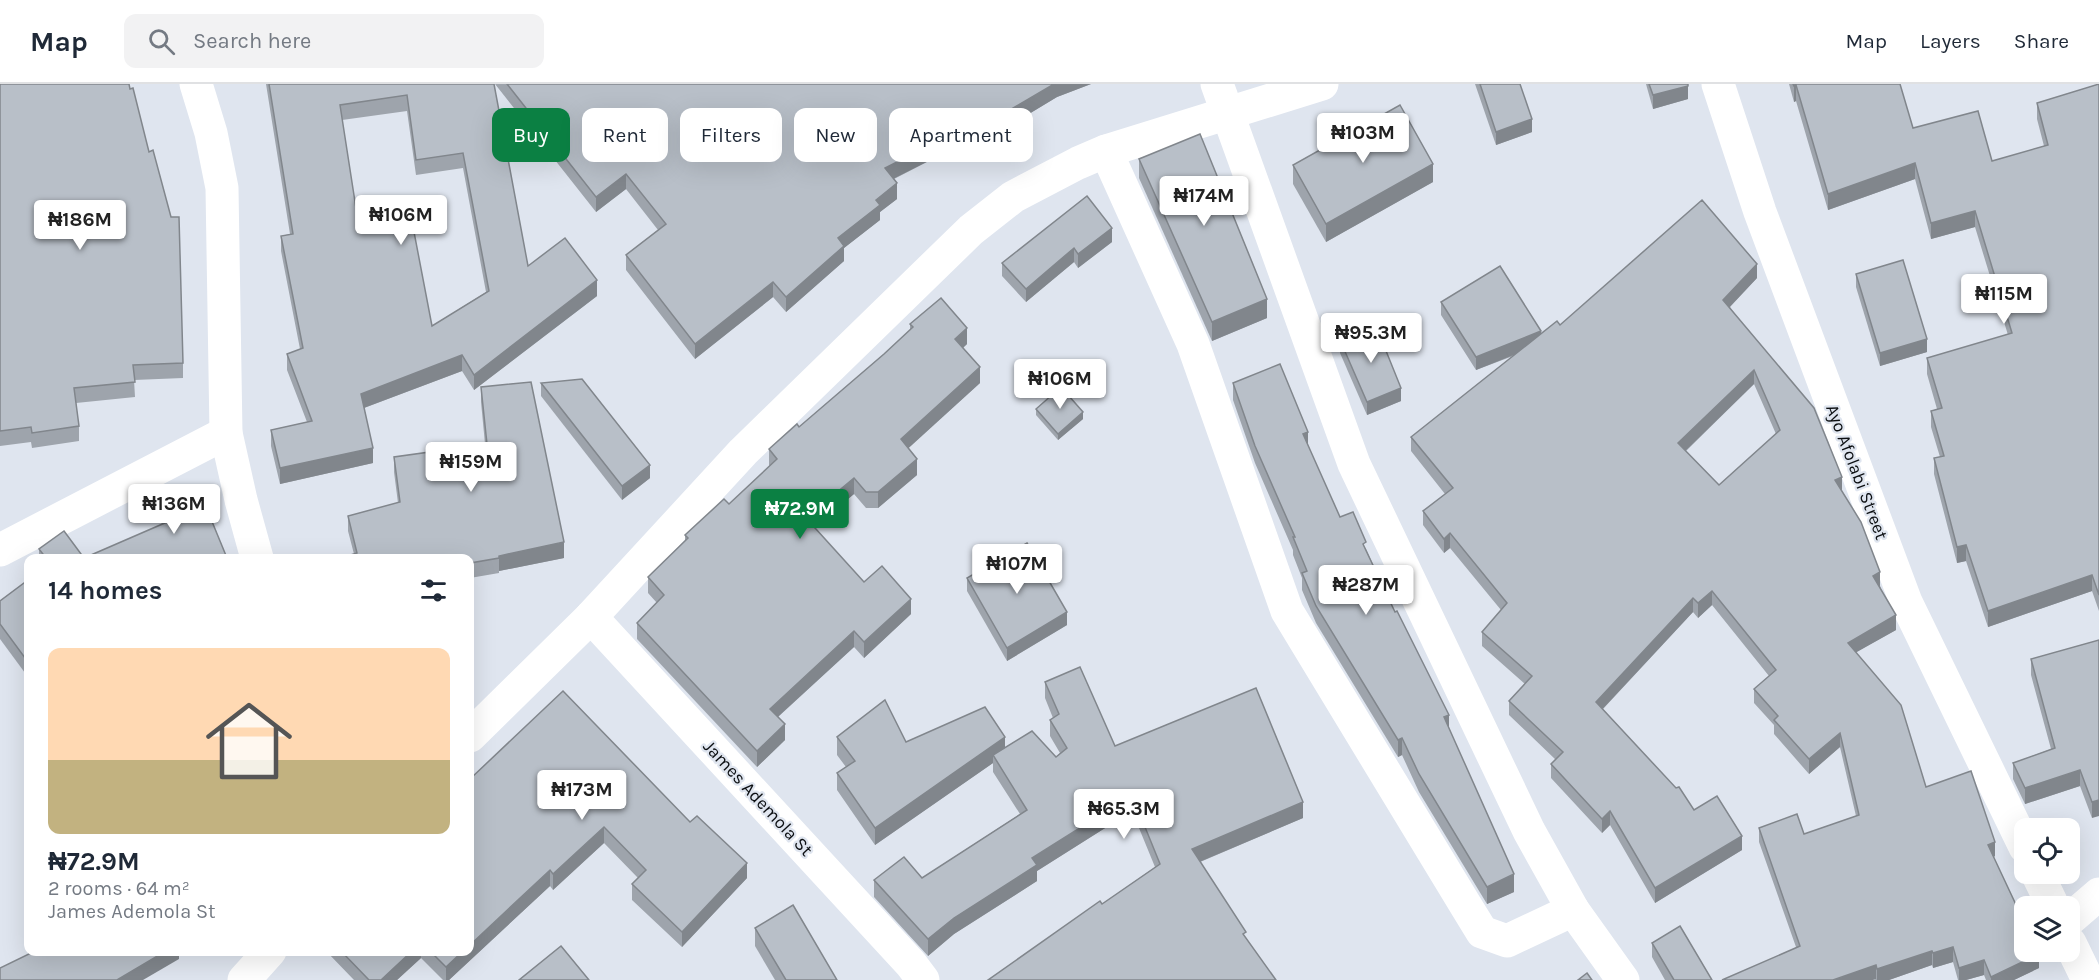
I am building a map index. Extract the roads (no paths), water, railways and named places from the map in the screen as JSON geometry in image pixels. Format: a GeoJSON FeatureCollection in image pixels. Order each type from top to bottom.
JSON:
{"type":"FeatureCollection","features":[{"type":"Feature","properties":{"kind":"street"},"geometry":{"type":"LineString","coordinates":[[196,84],[211,133],[222,188],[226,434],[256,554]]}},
{"type":"Feature","properties":{"kind":"street"},"geometry":{"type":"LineString","coordinates":[[474,732],[591,617],[743,452],[971,230],[1013,197],[1078,163],[1222,98],[1322,84]]}},
{"type":"Feature","properties":{"kind":"street","name":"Ayo Afolabi Street"},"geometry":{"type":"LineString","coordinates":[[1718,84],[1760,212],[1906,602],[2014,824]]}},
{"type":"Feature","properties":{"kind":"street"},"geometry":{"type":"LineString","coordinates":[[1222,98],[1354,464],[1529,831],[1573,910],[1623,980]]}},
{"type":"Feature","properties":{"kind":"street"},"geometry":{"type":"LineString","coordinates":[[1106,151],[1193,344],[1287,611],[1482,932],[1508,941],[1573,910]]}},
{"type":"Feature","properties":{"kind":"street"},"geometry":{"type":"LineString","coordinates":[[0,550],[226,434]]}},
{"type":"Feature","properties":{"kind":"street","name":"James Ademola St"},"geometry":{"type":"LineString","coordinates":[[591,617],[911,964],[923,980]]}},
{"type":"Feature","properties":{"kind":"street"},"geometry":{"type":"LineString","coordinates":[[2080,910],[2099,894]]}},
{"type":"Feature","properties":{"kind":"street"},"geometry":{"type":"LineString","coordinates":[[2079,962],[2088,980]]}}]}
